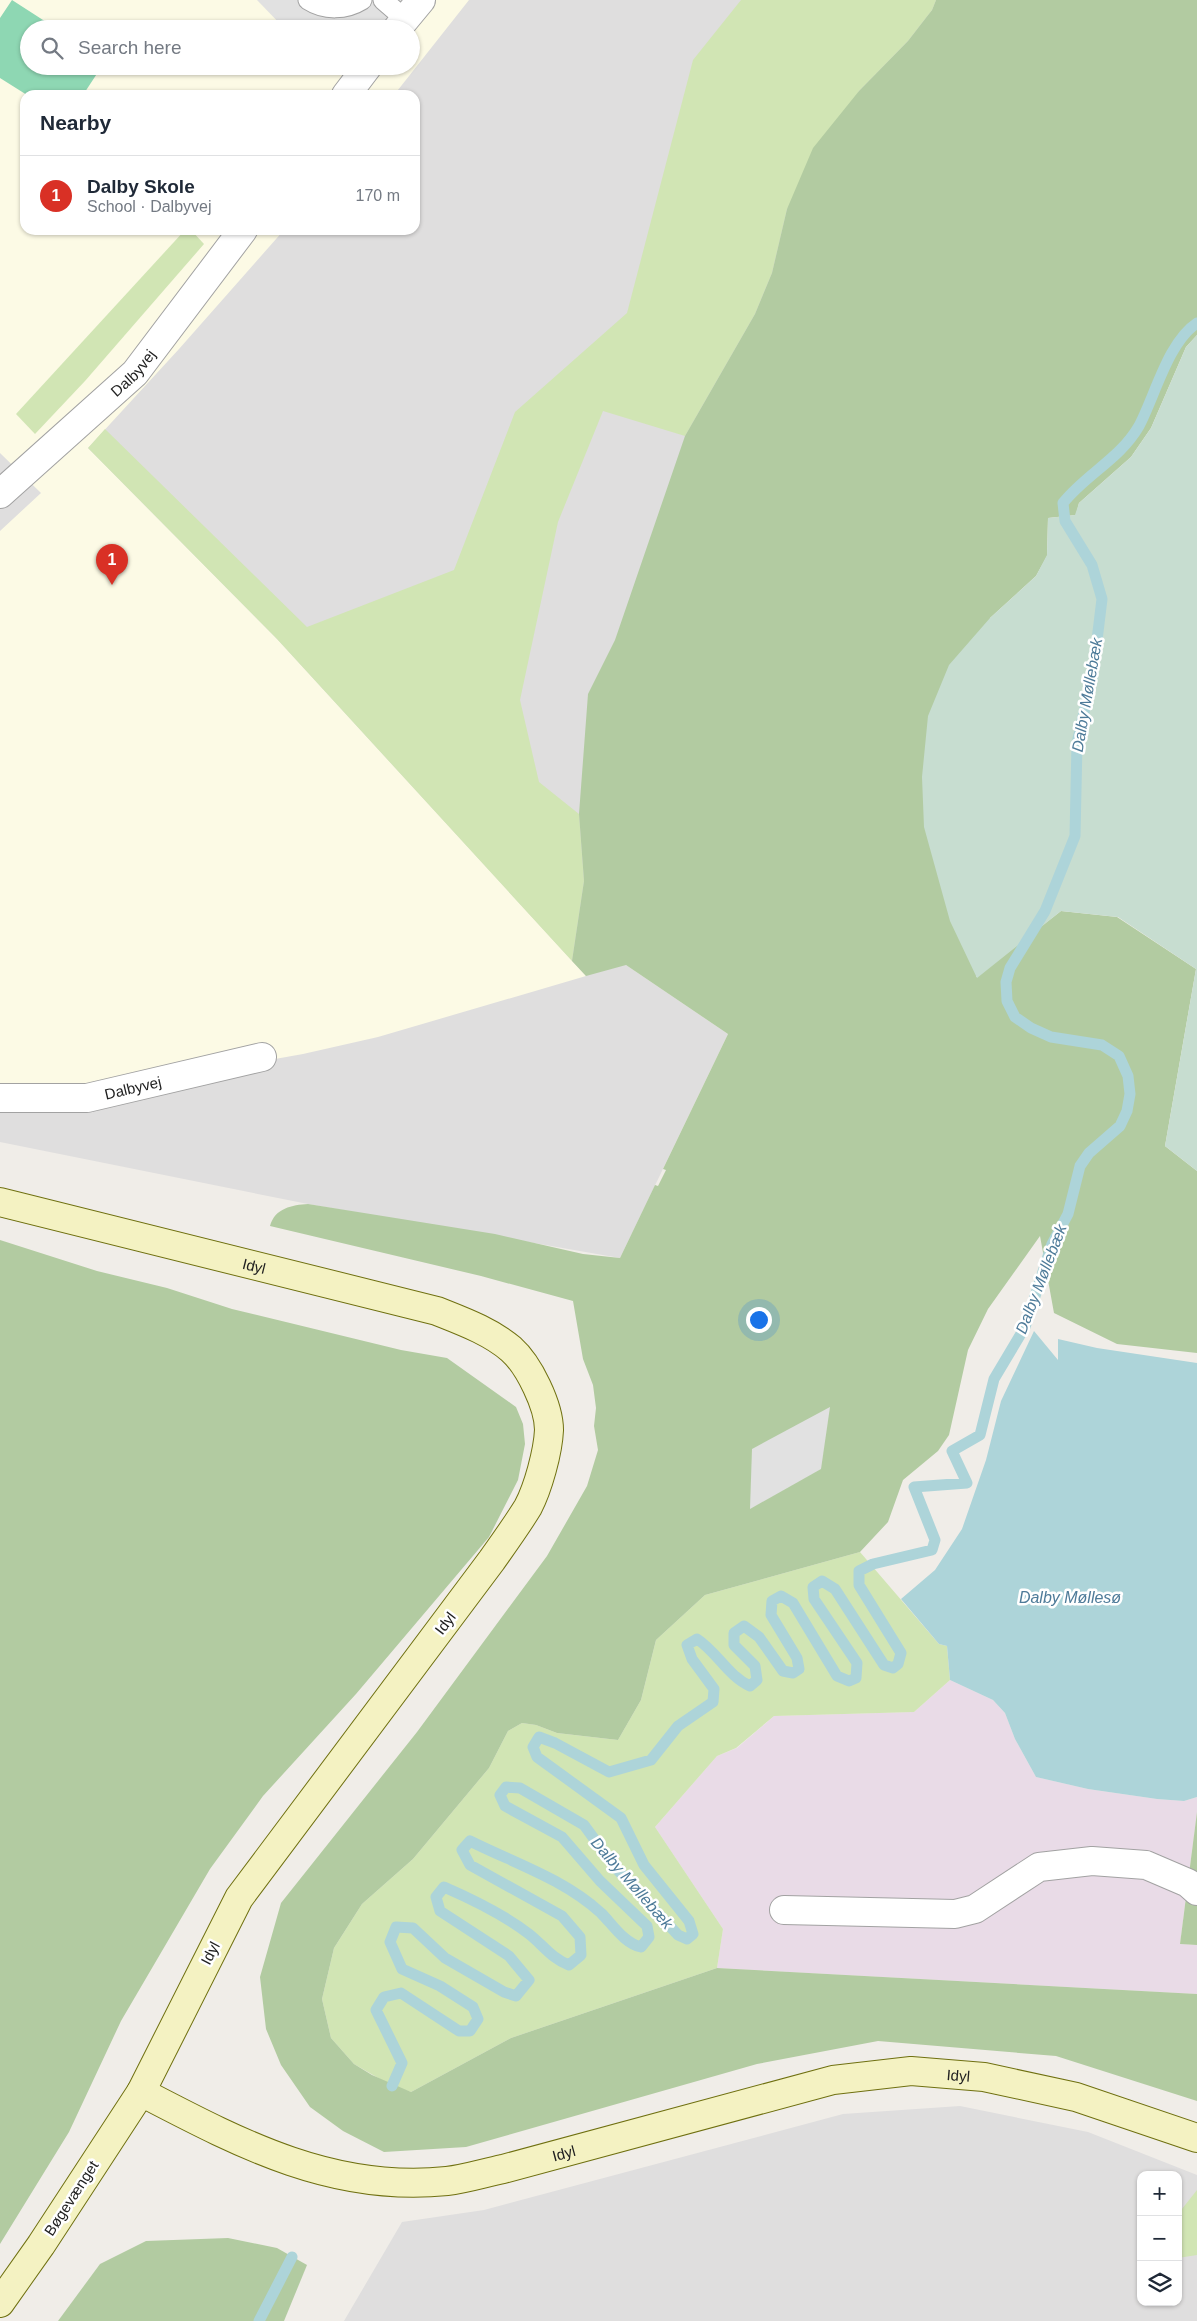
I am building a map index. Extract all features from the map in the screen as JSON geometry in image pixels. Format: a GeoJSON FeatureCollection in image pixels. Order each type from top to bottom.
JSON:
{"type":"FeatureCollection","features":[{"type":"Feature","properties":{"kind":"street"},"geometry":{"type":"LineString","coordinates":[[350,90],[361,75]]}},
{"type":"Feature","properties":{"kind":"street","name":"Dalbyvej"},"geometry":{"type":"LineString","coordinates":[[0,494],[134,373],[239,235]]}},
{"type":"Feature","properties":{"kind":"street","name":"Dalbyvej"},"geometry":{"type":"LineString","coordinates":[[0,1098],[87,1098],[262,1057]]}},
{"type":"Feature","properties":{"kind":"street","name":"Idyl"},"geometry":{"type":"LineString","coordinates":[[0,1202],[446,1314],[474,1326],[511,1349],[530,1372],[542,1402],[549,1429],[544,1463],[529,1505],[492,1560],[239,1898],[141,2092],[227,2137],[297,2165],[359,2180],[399,2184],[448,2181],[503,2169],[833,2080],[911,2071],[984,2077],[1076,2097],[1197,2138]]}},
{"type":"Feature","properties":{"kind":"street"},"geometry":{"type":"LineString","coordinates":[[784,1910],[955,1914],[975,1909],[1039,1867],[1092,1861],[1146,1865],[1188,1883],[1197,1890]]}},
{"type":"Feature","properties":{"kind":"street","name":"Bøgevænget"},"geometry":{"type":"LineString","coordinates":[[0,2304],[141,2092]]}},
{"type":"Feature","properties":{"kind":"lane"},"geometry":{"type":"LineString","coordinates":[[308,0],[325,7],[337,8],[354,5],[362,0]]}},
{"type":"Feature","properties":{"kind":"lane"},"geometry":{"type":"LineString","coordinates":[[383,0],[408,16]]}},
{"type":"Feature","properties":{"kind":"shaded area"},"geometry":{"type":"Polygon","coordinates":[[[0,0],[20,20],[20,75],[420,75],[420,20],[408,20],[401,0],[936,0],[589,694],[626,965],[728,1034],[620,1258],[308,1204],[0,1142],[0,0]]]}},
{"type":"Feature","properties":{"kind":"shaded area"},"geometry":{"type":"Polygon","coordinates":[[[0,0],[469,0],[420,62],[420,20],[20,20],[20,75],[410,75],[398,90],[20,90],[20,235],[280,235],[88,448],[277,639],[586,976],[378,1037],[303,1054],[225,1068],[103,1085],[0,1092],[0,531],[41,493],[0,453],[0,0]]]}},
{"type":"Feature","properties":{"kind":"shaded area"},"geometry":{"type":"Polygon","coordinates":[[[257,0],[402,0],[386,20],[276,20],[257,0]]]}},
{"type":"Feature","properties":{"kind":"shaded area"},"geometry":{"type":"Polygon","coordinates":[[[830,1407],[821,1469],[750,1509],[752,1449],[830,1407]]]}},
{"type":"Feature","properties":{"kind":"shaded area"},"geometry":{"type":"Polygon","coordinates":[[[950,1680],[993,1700],[1005,1713],[1015,1739],[1036,1777],[1088,1789],[1157,1799],[1184,1801],[1197,1797],[1197,1812],[1180,1944],[1197,1945],[1197,1994],[717,1968],[723,1929],[655,1827],[717,1756],[737,1748],[774,1716],[914,1712],[950,1680]]]}},
{"type":"Feature","properties":{"kind":"shaded area"},"geometry":{"type":"Polygon","coordinates":[[[960,2106],[1088,2132],[1197,2175],[1197,2321],[344,2321],[402,2222],[484,2210],[843,2114],[960,2106]]]}},
{"type":"Feature","properties":{"kind":"green space"},"geometry":{"type":"Polygon","coordinates":[[[12,0],[43,20],[20,20],[20,75],[96,75],[86,90],[20,91],[0,78],[0,18],[12,0]]]}},
{"type":"Feature","properties":{"kind":"green space"},"geometry":{"type":"Polygon","coordinates":[[[741,0],[936,0],[932,10],[908,41],[859,91],[787,209],[772,273],[755,314],[685,436],[603,411],[558,522],[520,700],[539,782],[579,814],[584,881],[572,961],[277,639],[88,448],[105,429],[307,627],[454,570],[515,412],[627,313],[693,60],[741,0]]]}},
{"type":"Feature","properties":{"kind":"green space"},"geometry":{"type":"Polygon","coordinates":[[[936,0],[1197,0],[1197,335],[1186,347],[1151,428],[1131,457],[1079,503],[1076,515],[1048,518],[1047,556],[1036,576],[990,618],[976,977],[1061,911],[1117,917],[1196,969],[1165,1146],[1197,1171],[1197,1353],[1117,1344],[1054,1313],[1040,1236],[988,1309],[968,1350],[949,1435],[938,1451],[903,1480],[888,1522],[860,1552],[705,1595],[656,1640],[641,1700],[618,1740],[557,1733],[536,1725],[522,1723],[508,1731],[489,1768],[413,1859],[362,1904],[334,1948],[322,1999],[331,2038],[354,2064],[372,2075],[411,2092],[511,2038],[717,1968],[1197,1994],[1197,2101],[1056,2056],[878,2041],[757,2064],[466,2147],[384,2152],[343,2131],[310,2107],[281,2065],[266,2029],[260,1977],[281,1903],[417,1732],[547,1556],[587,1486],[598,1450],[594,1426],[596,1408],[593,1385],[583,1359],[573,1301],[481,1276],[270,1226],[272,1220],[280,1211],[296,1205],[308,1204],[495,1234],[583,1254],[620,1258],[655,1185],[658,1186],[666,1170],[663,1169],[728,1034],[626,965],[586,976],[572,961],[584,881],[579,814],[588,694],[615,640],[685,436],[755,314],[772,273],[787,209],[813,148],[859,91],[908,41],[932,10],[936,0]]]}},
{"type":"Feature","properties":{"kind":"green space"},"geometry":{"type":"Polygon","coordinates":[[[180,235],[196,235],[204,244],[85,381],[35,434],[16,414],[180,235]]]}},
{"type":"Feature","properties":{"kind":"green space"},"geometry":{"type":"Polygon","coordinates":[[[1197,335],[1197,1171],[1165,1146],[1196,969],[1118,917],[1061,911],[977,978],[950,921],[924,827],[922,777],[928,716],[949,665],[990,618],[1036,576],[1047,555],[1048,518],[1075,515],[1079,503],[1131,457],[1151,428],[1186,347],[1197,335]]]}},
{"type":"Feature","properties":{"kind":"green space"},"geometry":{"type":"Polygon","coordinates":[[[0,1240],[97,1271],[167,1288],[232,1309],[401,1350],[447,1358],[516,1407],[523,1424],[525,1444],[518,1480],[489,1537],[356,1694],[263,1796],[210,1869],[121,2021],[69,2132],[0,2244],[0,1240]]]}},
{"type":"Feature","properties":{"kind":"green space"},"geometry":{"type":"Polygon","coordinates":[[[860,1552],[939,1644],[947,1646],[950,1680],[914,1712],[774,1716],[736,1748],[717,1756],[655,1827],[723,1929],[717,1968],[511,2038],[411,2092],[392,2086],[354,2064],[331,2038],[322,1999],[334,1948],[362,1904],[413,1859],[489,1768],[508,1731],[522,1723],[536,1725],[557,1733],[618,1740],[641,1700],[656,1640],[705,1595],[860,1552]]]}},
{"type":"Feature","properties":{"kind":"green space"},"geometry":{"type":"Polygon","coordinates":[[[1197,1812],[1197,1945],[1180,1944],[1197,1812]]]}},
{"type":"Feature","properties":{"kind":"green space"},"geometry":{"type":"Polygon","coordinates":[[[1197,2190],[1197,2255],[1182,2257],[1182,2209],[1197,2190]]]}},
{"type":"Feature","properties":{"kind":"green space"},"geometry":{"type":"Polygon","coordinates":[[[228,2238],[277,2248],[307,2265],[284,2321],[58,2321],[100,2264],[146,2241],[228,2238]]]}},
{"type":"Feature","properties":{"kind":"water","name":"Dalby Møllesø"},"geometry":{"type":"Polygon","coordinates":[[[1034,1331],[1058,1360],[1058,1339],[1097,1348],[1197,1363],[1197,1797],[1184,1801],[1157,1799],[1088,1789],[1036,1777],[1015,1739],[1005,1713],[993,1700],[950,1680],[947,1646],[939,1644],[901,1599],[935,1570],[962,1529],[986,1460],[1001,1401],[1034,1331]]]}},
{"type":"Feature","properties":{"kind":"waterway","name":"Dalby Møllebæk"},"geometry":{"type":"LineString","coordinates":[[392,2086],[402,2063],[376,2010],[384,1997],[401,1993],[459,2031],[470,2031],[478,2019],[473,2007],[440,1986],[402,1969],[390,1942],[396,1927],[413,1928],[445,1958],[504,1992],[516,1996],[529,1980],[509,1956],[440,1911],[436,1897],[444,1887],[477,1902],[509,1920],[553,1955],[569,1965],[581,1955],[580,1937],[562,1916],[470,1865],[462,1850],[470,1841],[571,1890],[601,1913],[629,1942],[641,1947],[649,1937],[647,1926],[600,1881],[562,1837],[505,1806],[500,1795],[506,1787],[520,1788],[584,1825],[614,1866],[678,1935],[687,1939],[693,1934],[689,1921],[644,1865],[621,1818],[537,1757],[533,1747],[539,1737],[555,1743],[609,1772],[651,1760],[678,1726],[713,1702],[714,1689],[692,1659],[687,1645],[697,1639],[711,1650],[735,1676],[750,1686],[757,1680],[755,1666],[734,1645],[734,1633],[744,1626],[759,1637],[783,1671],[793,1673],[799,1669],[797,1658],[771,1615],[772,1601],[781,1596],[793,1603],[837,1676],[849,1681],[856,1678],[857,1663],[814,1599],[813,1587],[822,1581],[835,1589],[884,1665],[893,1668],[898,1664],[901,1653],[859,1585],[859,1571],[873,1564],[932,1550],[935,1540],[914,1487],[967,1483],[952,1451],[980,1435],[994,1379],[1025,1327],[1052,1244],[1068,1214],[1080,1166],[1089,1153],[1120,1126],[1127,1111],[1130,1094],[1128,1076],[1119,1056],[1102,1045],[1051,1037],[1031,1028],[1015,1017],[1007,1001],[1006,982],[1010,968],[1045,911],[1075,836],[1077,743],[1093,673],[1102,599],[1092,565],[1065,521],[1063,503],[1131,438],[1145,414],[1170,356],[1178,343],[1197,323]]}},
{"type":"Feature","properties":{"kind":"waterway","name":"Dalby Møllebæk"},"geometry":{"type":"LineString","coordinates":[[259,2321],[292,2257]]}},
{"type":"Feature","properties":{"kind":"place","name":"Dalby Skole"},"geometry":{"type":"Point","coordinates":[112,585]}}]}
